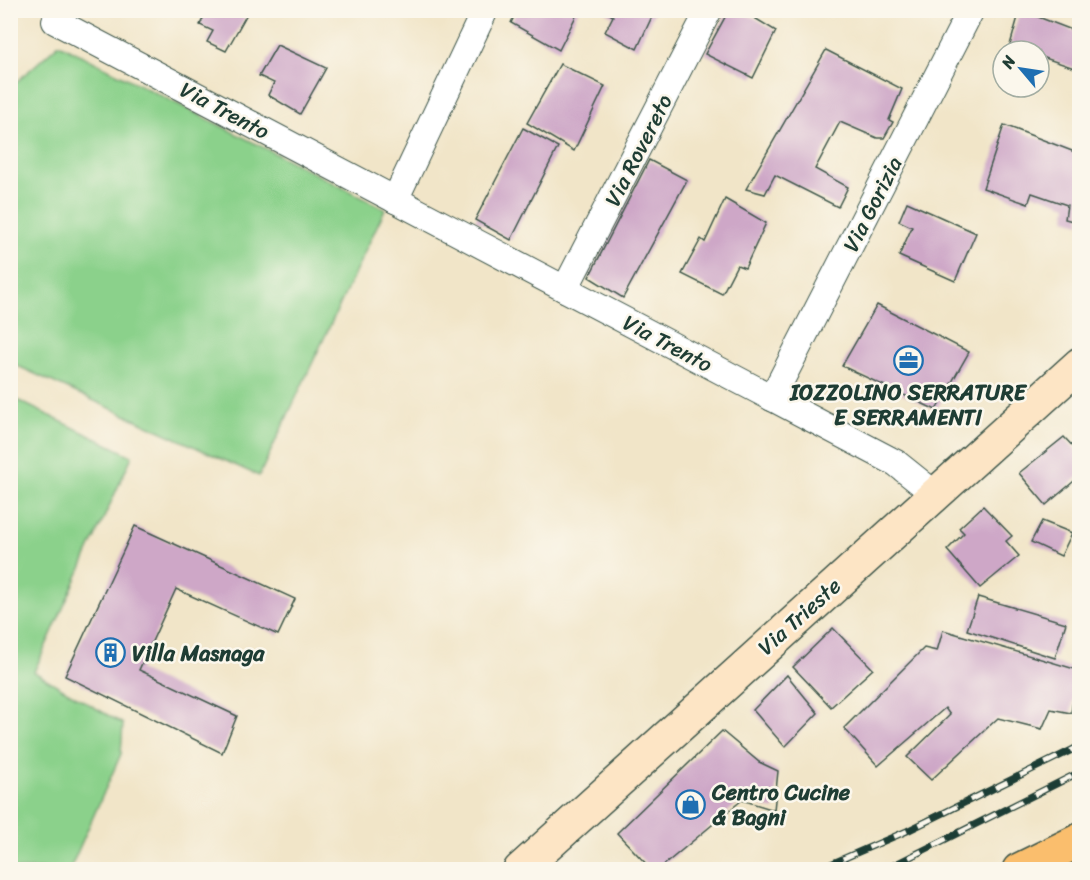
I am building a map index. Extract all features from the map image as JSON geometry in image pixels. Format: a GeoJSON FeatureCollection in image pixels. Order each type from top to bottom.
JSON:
{"type":"FeatureCollection","features":[{"type":"Feature","properties":{"kind":"main road"},"geometry":{"type":"LineString","coordinates":[[1019,870],[1080,840]]}},
{"type":"Feature","properties":{"kind":"street"},"geometry":{"type":"LineString","coordinates":[[395,200],[485,10]]}},
{"type":"Feature","properties":{"kind":"street","name":"Via Rovereto"},"geometry":{"type":"LineString","coordinates":[[565,289],[710,10]]}},
{"type":"Feature","properties":{"kind":"street","name":"Via Gorizia"},"geometry":{"type":"LineString","coordinates":[[772,398],[971,10]]}},
{"type":"Feature","properties":{"kind":"street","name":"Via Trento"},"geometry":{"type":"LineString","coordinates":[[55,21],[896,463],[936,495]]}},
{"type":"Feature","properties":{"kind":"street","name":"Via Trieste"},"geometry":{"type":"LineString","coordinates":[[520,870],[1080,364]]}},
{"type":"Feature","properties":{"kind":"green space"},"geometry":{"type":"Polygon","coordinates":[[[59,44],[385,209],[259,476],[11,363],[11,87],[59,44]]]}},
{"type":"Feature","properties":{"kind":"green space"},"geometry":{"type":"Polygon","coordinates":[[[11,397],[132,456],[34,672],[123,724],[121,754],[70,869],[11,869],[11,397]]]}},
{"type":"Feature","properties":{"kind":"building"},"geometry":{"type":"Polygon","coordinates":[[[207,10],[248,12],[226,51],[207,42],[213,31],[200,25],[207,10]]]}},
{"type":"Feature","properties":{"kind":"building"},"geometry":{"type":"Polygon","coordinates":[[[517,10],[579,10],[559,50],[511,23],[517,10]]]}},
{"type":"Feature","properties":{"kind":"building"},"geometry":{"type":"Polygon","coordinates":[[[603,10],[655,10],[637,49],[605,32],[613,16],[603,10]]]}},
{"type":"Feature","properties":{"kind":"building"},"geometry":{"type":"Polygon","coordinates":[[[729,10],[753,17],[776,31],[753,78],[705,54],[729,10]]]}},
{"type":"Feature","properties":{"kind":"building"},"geometry":{"type":"Polygon","coordinates":[[[1020,10],[1080,33],[1080,70],[1051,60],[1051,39],[1012,39],[1020,10]]]}},
{"type":"Feature","properties":{"kind":"building"},"geometry":{"type":"Polygon","coordinates":[[[277,45],[326,68],[300,114],[268,95],[274,83],[259,76],[277,45]]]}},
{"type":"Feature","properties":{"kind":"building"},"geometry":{"type":"Polygon","coordinates":[[[826,50],[902,89],[889,120],[893,122],[884,138],[877,138],[840,122],[815,169],[848,187],[838,207],[775,175],[765,194],[746,189],[826,50]]]}},
{"type":"Feature","properties":{"kind":"building"},"geometry":{"type":"Polygon","coordinates":[[[560,64],[605,86],[574,151],[527,123],[560,64]]]}},
{"type":"Feature","properties":{"kind":"building"},"geometry":{"type":"Polygon","coordinates":[[[1004,125],[1080,154],[1080,223],[1065,219],[1067,205],[1032,193],[1028,204],[983,188],[1004,125]]]}},
{"type":"Feature","properties":{"kind":"building"},"geometry":{"type":"Polygon","coordinates":[[[523,128],[558,147],[511,240],[475,220],[523,128]]]}},
{"type":"Feature","properties":{"kind":"building"},"geometry":{"type":"Polygon","coordinates":[[[649,160],[687,180],[623,298],[589,277],[649,160]]]}},
{"type":"Feature","properties":{"kind":"building"},"geometry":{"type":"Polygon","coordinates":[[[725,199],[766,223],[745,268],[737,265],[722,294],[682,274],[701,239],[705,242],[725,199]]]}},
{"type":"Feature","properties":{"kind":"building"},"geometry":{"type":"Polygon","coordinates":[[[907,202],[976,233],[955,281],[899,256],[912,227],[899,221],[907,202]]]}},
{"type":"Feature","properties":{"kind":"building"},"geometry":{"type":"Polygon","coordinates":[[[877,305],[969,352],[936,410],[842,366],[877,305]]]}},
{"type":"Feature","properties":{"kind":"building"},"geometry":{"type":"Polygon","coordinates":[[[1064,437],[1080,454],[1080,476],[1046,505],[1019,473],[1064,437]]]}},
{"type":"Feature","properties":{"kind":"building"},"geometry":{"type":"Polygon","coordinates":[[[983,506],[1012,536],[1006,541],[1019,556],[980,588],[947,550],[964,533],[959,528],[983,506]]]}},
{"type":"Feature","properties":{"kind":"building"},"geometry":{"type":"Polygon","coordinates":[[[1042,521],[1072,533],[1061,556],[1031,542],[1042,521]]]}},
{"type":"Feature","properties":{"kind":"building","name":"Villa Masnaga"},"geometry":{"type":"Polygon","coordinates":[[[135,526],[295,599],[278,635],[176,589],[139,670],[237,716],[222,753],[65,676],[135,526]]]}},
{"type":"Feature","properties":{"kind":"building"},"geometry":{"type":"Polygon","coordinates":[[[978,597],[1066,623],[1055,658],[967,630],[978,597]]]}},
{"type":"Feature","properties":{"kind":"building"},"geometry":{"type":"Polygon","coordinates":[[[833,628],[873,669],[831,707],[793,667],[833,628]]]}},
{"type":"Feature","properties":{"kind":"building"},"geometry":{"type":"Polygon","coordinates":[[[943,630],[1078,670],[1071,713],[1051,709],[1042,729],[998,718],[931,780],[907,757],[950,715],[945,708],[878,766],[844,728],[924,648],[937,651],[943,630]]]}},
{"type":"Feature","properties":{"kind":"building"},"geometry":{"type":"Polygon","coordinates":[[[787,675],[818,713],[785,747],[753,710],[787,675]]]}},
{"type":"Feature","properties":{"kind":"building","name":"Centro Cucine & Bagni"},"geometry":{"type":"Polygon","coordinates":[[[722,731],[759,762],[778,771],[774,810],[742,800],[658,870],[652,870],[617,833],[722,731]]]}},
{"type":"Feature","properties":{"kind":"railway"},"geometry":{"type":"LineString","coordinates":[[817,870],[907,831],[1080,746]]}},
{"type":"Feature","properties":{"kind":"railway"},"geometry":{"type":"LineString","coordinates":[[884,870],[1080,772]]}},
{"type":"Feature","properties":{"kind":"place","name":"IOZZOLINO SERRATURE E SERRAMENTI"},"geometry":{"type":"Point","coordinates":[908,360]}},
{"type":"Feature","properties":{"kind":"place","name":"Villa Masnaga"},"geometry":{"type":"Point","coordinates":[111,653]}},
{"type":"Feature","properties":{"kind":"place","name":"Centro Cucine & Bagni"},"geometry":{"type":"Point","coordinates":[691,805]}}]}
